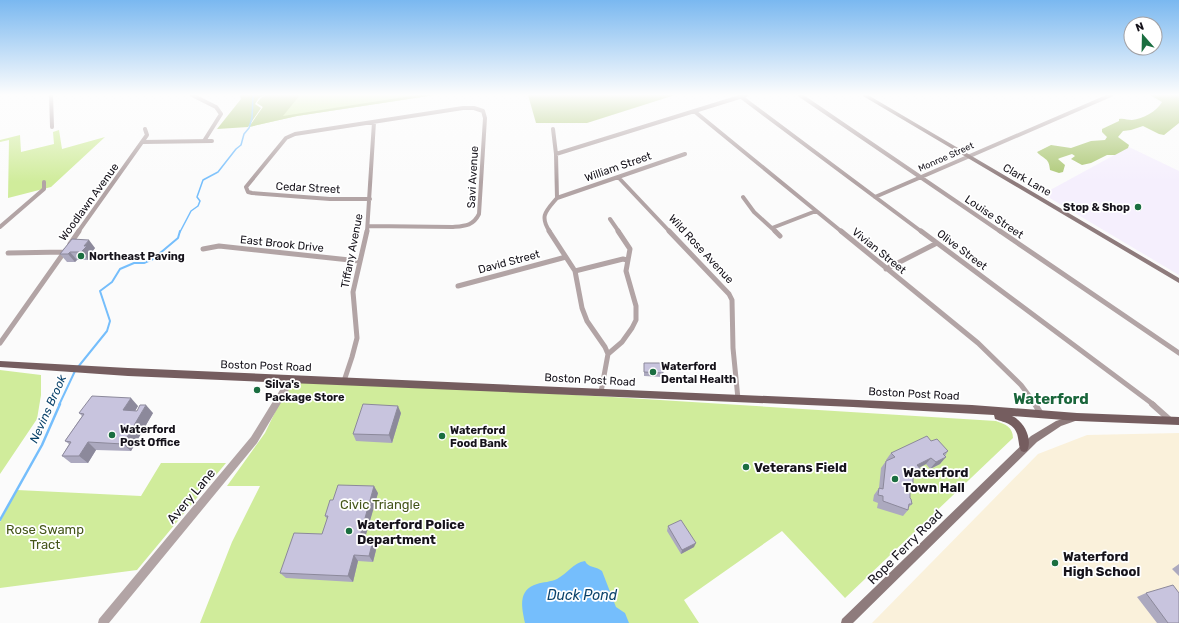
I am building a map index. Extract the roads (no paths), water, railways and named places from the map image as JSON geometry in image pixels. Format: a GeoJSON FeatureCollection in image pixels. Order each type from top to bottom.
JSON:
{"type":"FeatureCollection","features":[{"type":"Feature","properties":{"kind":"main road","name":"Clark Lane"},"geometry":{"type":"LineString","coordinates":[[914,124],[1179,281]]}},
{"type":"Feature","properties":{"kind":"main road","name":"Boston Post Road"},"geometry":{"type":"LineString","coordinates":[[0,364],[290,379],[972,409],[1077,417],[1175,421]]}},
{"type":"Feature","properties":{"kind":"main road"},"geometry":{"type":"LineString","coordinates":[[972,409],[984,414],[1006,417],[1015,422],[1022,430],[1024,435],[1024,448]]}},
{"type":"Feature","properties":{"kind":"main road","name":"Rope Ferry Road"},"geometry":{"type":"LineString","coordinates":[[846,623],[1034,439],[1052,427],[1077,417]]}},
{"type":"Feature","properties":{"kind":"street"},"geometry":{"type":"LineString","coordinates":[[204,141],[215,124]]}},
{"type":"Feature","properties":{"kind":"street","name":"Cedar Street"},"geometry":{"type":"LineString","coordinates":[[358,124],[321,129],[286,138],[248,184],[246,189],[252,193],[289,196],[370,199]]}},
{"type":"Feature","properties":{"kind":"street","name":"Tiffany Avenue"},"geometry":{"type":"LineString","coordinates":[[344,381],[356,343],[357,332],[352,302],[359,261],[368,226],[374,124]]}},
{"type":"Feature","properties":{"kind":"street","name":"Savi Avenue"},"geometry":{"type":"LineString","coordinates":[[368,226],[456,227],[472,224],[479,214],[485,124]]}},
{"type":"Feature","properties":{"kind":"street"},"geometry":{"type":"LineString","coordinates":[[556,154],[652,124]]}},
{"type":"Feature","properties":{"kind":"street","name":"Vivian Street"},"geometry":{"type":"LineString","coordinates":[[710,124],[978,344],[1022,388],[1036,404],[1041,414]]}},
{"type":"Feature","properties":{"kind":"street","name":"Olive Street"},"geometry":{"type":"LineString","coordinates":[[780,124],[1175,421]]}},
{"type":"Feature","properties":{"kind":"street","name":"Louise Street"},"geometry":{"type":"LineString","coordinates":[[843,124],[1179,353]]}},
{"type":"Feature","properties":{"kind":"street","name":"Monroe Street"},"geometry":{"type":"LineString","coordinates":[[875,197],[1042,124]]}},
{"type":"Feature","properties":{"kind":"street","name":"Woodlawn Avenue"},"geometry":{"type":"LineString","coordinates":[[0,343],[147,135],[146,129]]}},
{"type":"Feature","properties":{"kind":"street"},"geometry":{"type":"LineString","coordinates":[[553,129],[556,154],[557,198],[545,212],[544,223],[575,271],[582,308],[587,321],[605,347],[608,354],[601,392]]}},
{"type":"Feature","properties":{"kind":"street"},"geometry":{"type":"LineString","coordinates":[[142,142],[212,141]]}},
{"type":"Feature","properties":{"kind":"street","name":"William Street"},"geometry":{"type":"LineString","coordinates":[[557,198],[685,154]]}},
{"type":"Feature","properties":{"kind":"street","name":"Wild Rose Avenue"},"geometry":{"type":"LineString","coordinates":[[618,177],[729,294],[732,300],[733,348],[738,399]]}},
{"type":"Feature","properties":{"kind":"street"},"geometry":{"type":"LineString","coordinates":[[0,227],[44,189],[44,182]]}},
{"type":"Feature","properties":{"kind":"street"},"geometry":{"type":"LineString","coordinates":[[742,197],[747,205],[780,236]]}},
{"type":"Feature","properties":{"kind":"street"},"geometry":{"type":"LineString","coordinates":[[772,228],[816,211]]}},
{"type":"Feature","properties":{"kind":"street"},"geometry":{"type":"LineString","coordinates":[[608,354],[616,349],[635,327],[637,320],[634,296],[626,274],[627,260],[630,250],[610,219]]}},
{"type":"Feature","properties":{"kind":"street"},"geometry":{"type":"LineString","coordinates":[[886,269],[937,243]]}},
{"type":"Feature","properties":{"kind":"street","name":"East Brook Drive"},"geometry":{"type":"LineString","coordinates":[[203,249],[218,246],[359,261]]}},
{"type":"Feature","properties":{"kind":"street"},"geometry":{"type":"LineString","coordinates":[[8,253],[64,252]]}},
{"type":"Feature","properties":{"kind":"street","name":"David Street"},"geometry":{"type":"LineString","coordinates":[[458,286],[566,257]]}},
{"type":"Feature","properties":{"kind":"street"},"geometry":{"type":"LineString","coordinates":[[575,271],[624,259],[627,260]]}},
{"type":"Feature","properties":{"kind":"street","name":"Avery Lane"},"geometry":{"type":"LineString","coordinates":[[103,623],[254,440],[272,412],[290,379]]}},
{"type":"Feature","properties":{"kind":"water","name":"Duck Pond"},"geometry":{"type":"Polygon","coordinates":[[[585,561],[588,565],[602,571],[616,607],[625,613],[629,623],[525,623],[522,600],[526,591],[537,584],[552,581],[561,577],[577,564],[585,561]]]}},
{"type":"Feature","properties":{"kind":"waterway","name":"Nevins Brook"},"geometry":{"type":"LineString","coordinates":[[180,232],[191,211],[198,206],[200,201],[197,197],[203,180],[218,172],[236,149],[241,145],[244,134],[250,124]]}},
{"type":"Feature","properties":{"kind":"waterway","name":"Nevins Brook"},"geometry":{"type":"LineString","coordinates":[[78,367],[107,331],[110,321],[100,291],[112,282],[120,269],[134,263],[144,263],[153,259],[178,238],[180,231]]}},
{"type":"Feature","properties":{"kind":"waterway","name":"Nevins Brook"},"geometry":{"type":"LineString","coordinates":[[59,405],[75,371]]}},
{"type":"Feature","properties":{"kind":"waterway","name":"Nevins Brook"},"geometry":{"type":"LineString","coordinates":[[0,520],[42,445],[60,404]]}},
{"type":"Feature","properties":{"kind":"place","name":"Stop & Shop"},"geometry":{"type":"Point","coordinates":[1138,207]}},
{"type":"Feature","properties":{"kind":"place","name":"Northeast Paving"},"geometry":{"type":"Point","coordinates":[81,256]}},
{"type":"Feature","properties":{"kind":"place","name":"Waterford Dental Health"},"geometry":{"type":"Point","coordinates":[653,372]}},
{"type":"Feature","properties":{"kind":"place","name":"Silva's Package Store"},"geometry":{"type":"Point","coordinates":[257,390]}},
{"type":"Feature","properties":{"kind":"place","name":"Waterford Post Office"},"geometry":{"type":"Point","coordinates":[112,435]}},
{"type":"Feature","properties":{"kind":"place","name":"Waterford Food Bank"},"geometry":{"type":"Point","coordinates":[442,436]}},
{"type":"Feature","properties":{"kind":"place","name":"Veterans Field"},"geometry":{"type":"Point","coordinates":[746,467]}},
{"type":"Feature","properties":{"kind":"place","name":"Waterford Town Hall"},"geometry":{"type":"Point","coordinates":[895,479]}},
{"type":"Feature","properties":{"kind":"place","name":"Waterford Police Department"},"geometry":{"type":"Point","coordinates":[349,531]}},
{"type":"Feature","properties":{"kind":"place","name":"Waterford High School"},"geometry":{"type":"Point","coordinates":[1055,563]}},
{"type":"Feature","properties":{"kind":"district","name":"Waterford"},"geometry":{"type":"Point","coordinates":[1051,399]}},
{"type":"Feature","properties":{"kind":"park label","name":"Civic Triangle"},"geometry":{"type":"Point","coordinates":[380,504]}},
{"type":"Feature","properties":{"kind":"park label","name":"Rose Swamp Tract"},"geometry":{"type":"Point","coordinates":[45,536]}}]}
